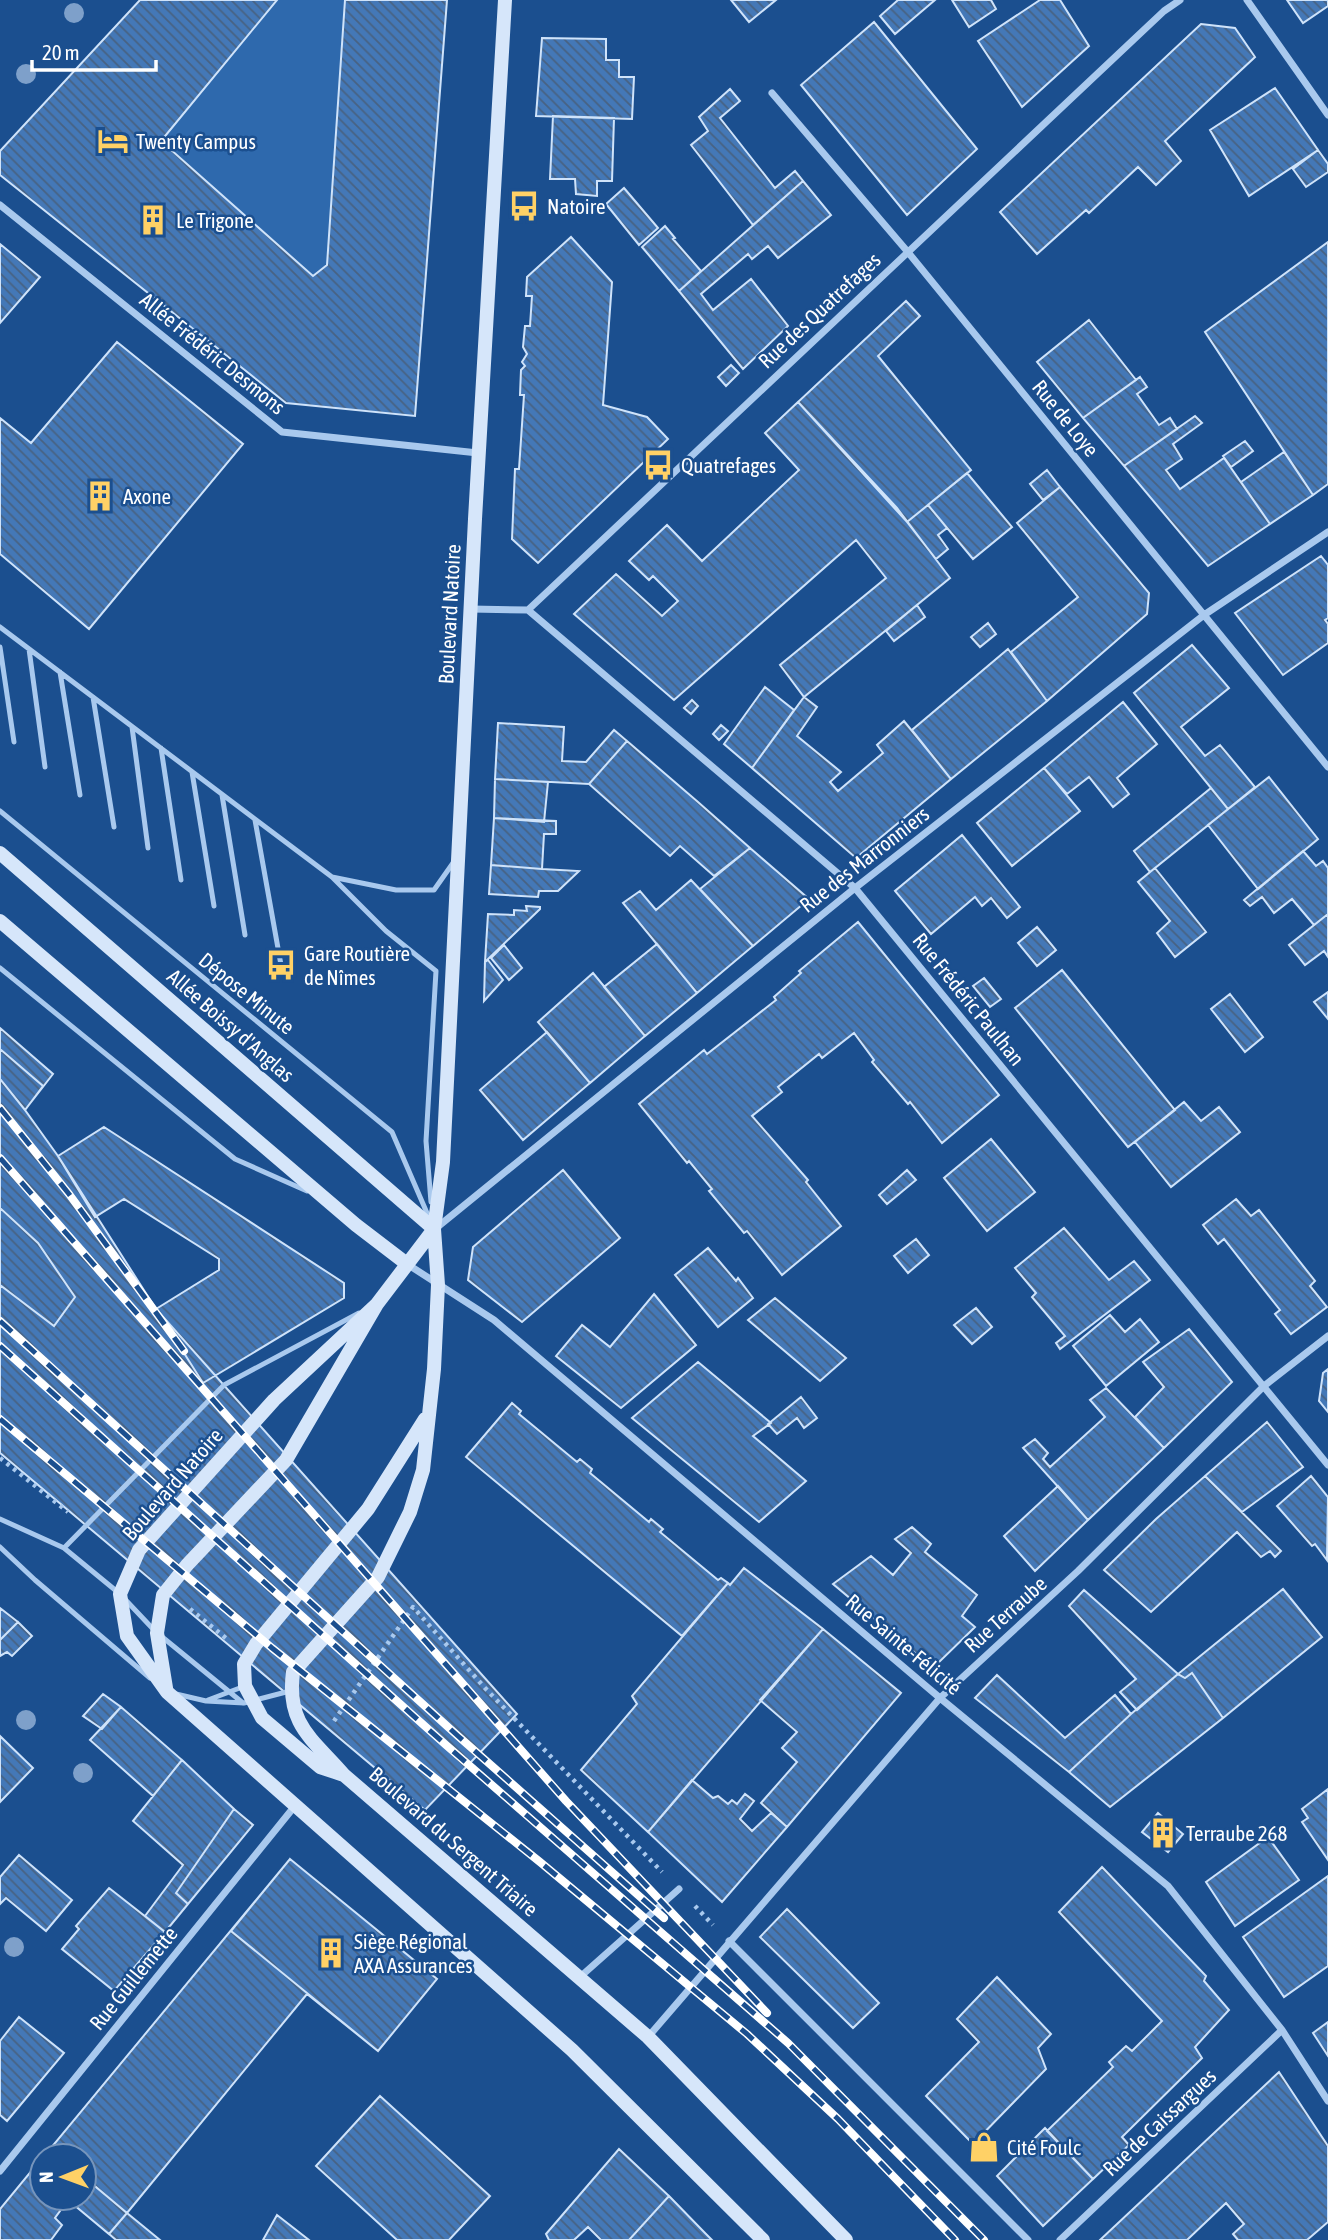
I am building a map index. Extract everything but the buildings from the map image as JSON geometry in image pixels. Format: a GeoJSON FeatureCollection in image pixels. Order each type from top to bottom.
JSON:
{"type":"FeatureCollection","features":[{"type":"Feature","properties":{"kind":"main road","name":"Boulevard Natoire"},"geometry":{"type":"LineString","coordinates":[[245,1686],[244,1664],[256,1644],[368,1509],[428,1415],[434,1369],[438,1285],[434,1229],[443,1162],[478,453],[505,0]]}},
{"type":"Feature","properties":{"kind":"main road","name":"Allée Boissy d'Anglas"},"geometry":{"type":"LineString","coordinates":[[0,853],[434,1229]]}},
{"type":"Feature","properties":{"kind":"main road"},"geometry":{"type":"LineString","coordinates":[[0,920],[326,1199],[407,1264]]}},
{"type":"Feature","properties":{"kind":"main road","name":"Boulevard Natoire"},"geometry":{"type":"LineString","coordinates":[[167,1692],[157,1633],[163,1595],[187,1565],[286,1460],[377,1304],[434,1229]]}},
{"type":"Feature","properties":{"kind":"main road","name":"Boulevard Natoire"},"geometry":{"type":"LineString","coordinates":[[120,1594],[139,1550],[274,1400],[377,1304]]}},
{"type":"Feature","properties":{"kind":"main road"},"geometry":{"type":"LineString","coordinates":[[344,1775],[299,1725],[291,1701],[293,1672],[382,1570],[410,1512],[423,1470],[428,1415]]}},
{"type":"Feature","properties":{"kind":"main road"},"geometry":{"type":"LineString","coordinates":[[120,1594],[127,1636],[167,1692],[572,2050],[763,2240]]}},
{"type":"Feature","properties":{"kind":"main road"},"geometry":{"type":"LineString","coordinates":[[245,1686],[248,1702]]}},
{"type":"Feature","properties":{"kind":"main road","name":"Boulevard du Sergent Triaire"},"geometry":{"type":"LineString","coordinates":[[248,1702],[262,1718],[320,1766],[344,1775],[648,2037],[846,2240]]}},
{"type":"Feature","properties":{"kind":"street","name":"Rue des Quatrefages"},"geometry":{"type":"LineString","coordinates":[[528,610],[907,251],[1164,11],[1180,0]]}},
{"type":"Feature","properties":{"kind":"street"},"geometry":{"type":"LineString","coordinates":[[1247,0],[1328,115]]}},
{"type":"Feature","properties":{"kind":"street","name":"Rue de Loye"},"geometry":{"type":"LineString","coordinates":[[772,93],[907,251],[1328,768]]}},
{"type":"Feature","properties":{"kind":"street","name":"Allée Frédéric Desmons"},"geometry":{"type":"LineString","coordinates":[[0,205],[282,432],[478,453]]}},
{"type":"Feature","properties":{"kind":"street","name":"Rue des Marronniers"},"geometry":{"type":"LineString","coordinates":[[434,1229],[855,888],[1203,615],[1328,532]]}},
{"type":"Feature","properties":{"kind":"street"},"geometry":{"type":"LineString","coordinates":[[470,608],[528,610]]}},
{"type":"Feature","properties":{"kind":"street","name":"Rue Frédéric Paulhan"},"geometry":{"type":"LineString","coordinates":[[528,610],[855,888],[1328,1465]]}},
{"type":"Feature","properties":{"kind":"street","name":"Rue Sainte-Félicité"},"geometry":{"type":"LineString","coordinates":[[407,1264],[494,1320],[940,1698],[1168,1886],[1282,2030],[1328,2101]]}},
{"type":"Feature","properties":{"kind":"street","name":"Rue Terraube"},"geometry":{"type":"LineString","coordinates":[[648,2037],[940,1698],[1078,1571],[1264,1386],[1328,1336]]}},
{"type":"Feature","properties":{"kind":"street","name":"Rue Guillemette"},"geometry":{"type":"LineString","coordinates":[[0,2171],[294,1807]]}},
{"type":"Feature","properties":{"kind":"street"},"geometry":{"type":"LineString","coordinates":[[580,1977],[678,1889]]}},
{"type":"Feature","properties":{"kind":"street"},"geometry":{"type":"LineString","coordinates":[[729,1941],[1028,2240]]}},
{"type":"Feature","properties":{"kind":"street","name":"Rue de Caissargues"},"geometry":{"type":"LineString","coordinates":[[1060,2240],[1282,2030]]}},
{"type":"Feature","properties":{"kind":"lane"},"geometry":{"type":"LineString","coordinates":[[0,627],[332,877],[396,890],[433,890],[458,856]]}},
{"type":"Feature","properties":{"kind":"lane"},"geometry":{"type":"LineString","coordinates":[[0,647],[15,742]]}},
{"type":"Feature","properties":{"kind":"lane"},"geometry":{"type":"LineString","coordinates":[[29,649],[45,767]]}},
{"type":"Feature","properties":{"kind":"lane"},"geometry":{"type":"LineString","coordinates":[[60,672],[80,795]]}},
{"type":"Feature","properties":{"kind":"lane"},"geometry":{"type":"LineString","coordinates":[[93,697],[114,827]]}},
{"type":"Feature","properties":{"kind":"lane"},"geometry":{"type":"LineString","coordinates":[[132,727],[148,848]]}},
{"type":"Feature","properties":{"kind":"lane"},"geometry":{"type":"LineString","coordinates":[[160,748],[181,880]]}},
{"type":"Feature","properties":{"kind":"lane"},"geometry":{"type":"LineString","coordinates":[[192,772],[214,906]]}},
{"type":"Feature","properties":{"kind":"lane"},"geometry":{"type":"LineString","coordinates":[[222,795],[245,936]]}},
{"type":"Feature","properties":{"kind":"lane","name":"Dépose Minute"},"geometry":{"type":"LineString","coordinates":[[0,811],[392,1132],[434,1229]]}},
{"type":"Feature","properties":{"kind":"lane"},"geometry":{"type":"LineString","coordinates":[[255,820],[281,965]]}},
{"type":"Feature","properties":{"kind":"lane","name":"Boulevard Natoire"},"geometry":{"type":"LineString","coordinates":[[332,877],[387,932],[436,971],[426,1141],[434,1229]]}},
{"type":"Feature","properties":{"kind":"lane"},"geometry":{"type":"LineString","coordinates":[[0,968],[235,1159],[326,1199]]}},
{"type":"Feature","properties":{"kind":"lane"},"geometry":{"type":"LineString","coordinates":[[65,1548],[223,1385],[377,1304]]}},
{"type":"Feature","properties":{"kind":"lane"},"geometry":{"type":"LineString","coordinates":[[0,1519],[65,1548],[120,1594],[157,1633],[230,1692],[248,1702]]}},
{"type":"Feature","properties":{"kind":"lane"},"geometry":{"type":"LineString","coordinates":[[0,1547],[167,1692],[205,1701],[248,1702],[290,1690]]}},
{"type":"Feature","properties":{"kind":"lane"},"geometry":{"type":"LineString","coordinates":[[205,1701],[245,1686]]}},
{"type":"Feature","properties":{"kind":"path"},"geometry":{"type":"LineString","coordinates":[[0,1458],[86,1526]]}},
{"type":"Feature","properties":{"kind":"path"},"geometry":{"type":"LineString","coordinates":[[413,1607],[485,1688],[729,1941]]}},
{"type":"Feature","properties":{"kind":"shaded area"},"geometry":{"type":"Polygon","coordinates":[[[277,0],[345,0],[327,265],[313,276],[161,141],[277,0]]]}},
{"type":"Feature","properties":{"kind":"railway"},"geometry":{"type":"LineString","coordinates":[[0,1108],[69,1194],[184,1351]]}},
{"type":"Feature","properties":{"kind":"railway"},"geometry":{"type":"LineString","coordinates":[[0,1158],[566,1801],[767,2013]]}},
{"type":"Feature","properties":{"kind":"railway"},"geometry":{"type":"LineString","coordinates":[[0,1321],[458,1736],[664,1918]]}},
{"type":"Feature","properties":{"kind":"railway"},"geometry":{"type":"LineString","coordinates":[[0,1346],[446,1745],[788,2043],[984,2240]]}},
{"type":"Feature","properties":{"kind":"railway"},"geometry":{"type":"LineString","coordinates":[[0,1419],[272,1648],[540,1862],[747,2034],[838,2119],[955,2240]]}},
{"type":"Feature","properties":{"kind":"place","name":"Twenty Campus"},"geometry":{"type":"Point","coordinates":[113,141]}},
{"type":"Feature","properties":{"kind":"place","name":"Natoire"},"geometry":{"type":"Point","coordinates":[524,206]}},
{"type":"Feature","properties":{"kind":"place","name":"Le Trigone"},"geometry":{"type":"Point","coordinates":[153,220]}},
{"type":"Feature","properties":{"kind":"place","name":"Quatrefages"},"geometry":{"type":"Point","coordinates":[658,465]}},
{"type":"Feature","properties":{"kind":"place","name":"Axone"},"geometry":{"type":"Point","coordinates":[100,496]}},
{"type":"Feature","properties":{"kind":"place","name":"Gare Routière de Nîmes"},"geometry":{"type":"Point","coordinates":[281,965]}},
{"type":"Feature","properties":{"kind":"place","name":"Terraube 268"},"geometry":{"type":"Point","coordinates":[1163,1833]}},
{"type":"Feature","properties":{"kind":"place","name":"Siège Régional AXA Assurances"},"geometry":{"type":"Point","coordinates":[331,1953]}},
{"type":"Feature","properties":{"kind":"place","name":"Cité Foulc"},"geometry":{"type":"Point","coordinates":[984,2147]}}]}
